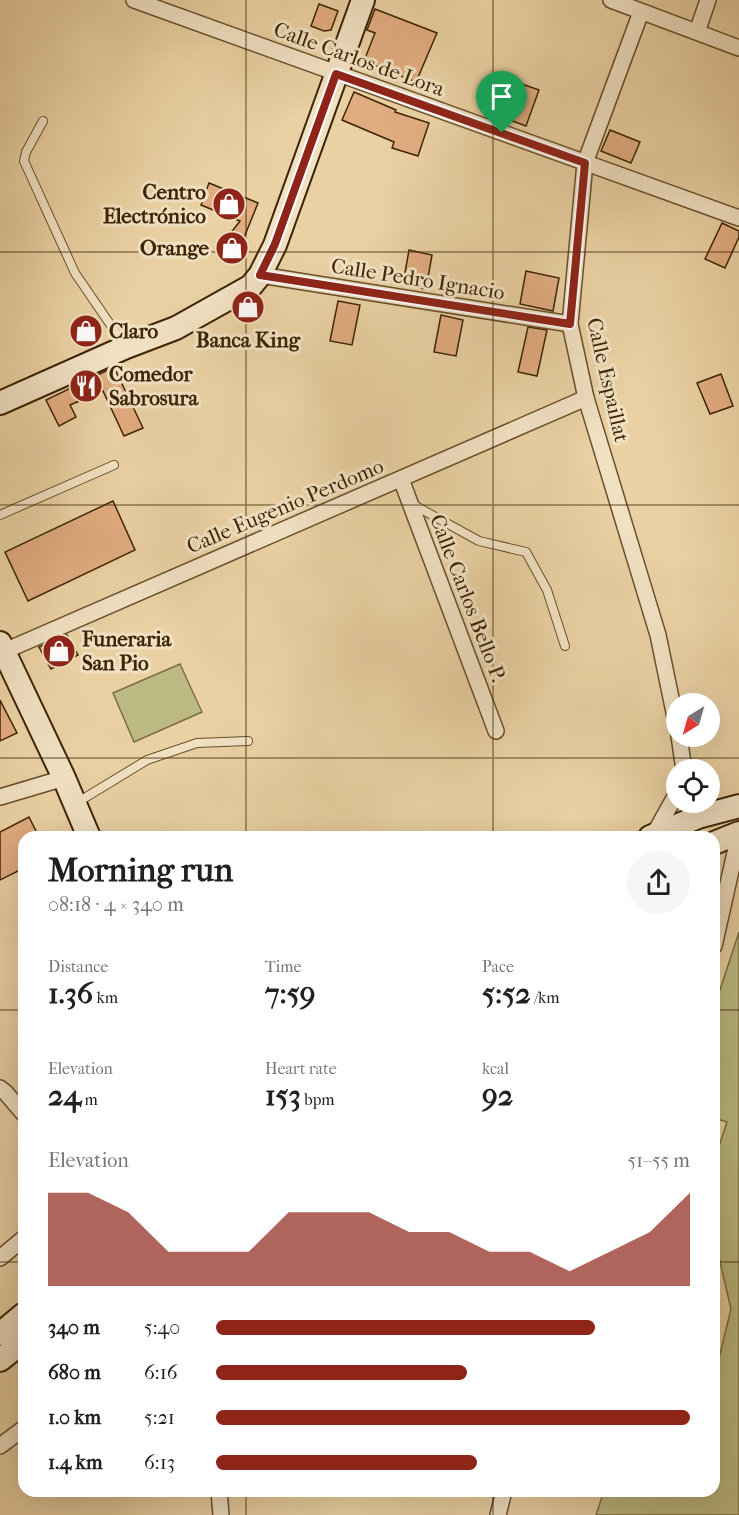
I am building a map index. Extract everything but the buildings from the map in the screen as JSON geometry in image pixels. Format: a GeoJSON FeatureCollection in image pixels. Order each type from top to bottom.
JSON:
{"type":"FeatureCollection","features":[{"type":"Feature","properties":{"kind":"main road"},"geometry":{"type":"LineString","coordinates":[[0,403],[176,327],[251,286],[260,275],[275,244],[363,0]]}},
{"type":"Feature","properties":{"kind":"main road"},"geometry":{"type":"LineString","coordinates":[[1,649],[64,778],[86,831]]}},
{"type":"Feature","properties":{"kind":"main road"},"geometry":{"type":"LineString","coordinates":[[664,831],[698,817],[739,806]]}},
{"type":"Feature","properties":{"kind":"main road"},"geometry":{"type":"LineString","coordinates":[[720,841],[739,834]]}},
{"type":"Feature","properties":{"kind":"main road"},"geometry":{"type":"LineString","coordinates":[[0,1334],[18,1319]]}},
{"type":"Feature","properties":{"kind":"main road"},"geometry":{"type":"LineString","coordinates":[[0,1360],[18,1346]]}},
{"type":"Feature","properties":{"kind":"street","name":"Calle Carlos de Lora"},"geometry":{"type":"LineString","coordinates":[[134,0],[739,218]]}},
{"type":"Feature","properties":{"kind":"street"},"geometry":{"type":"LineString","coordinates":[[611,0],[739,48]]}},
{"type":"Feature","properties":{"kind":"street"},"geometry":{"type":"LineString","coordinates":[[697,32],[708,0]]}},
{"type":"Feature","properties":{"kind":"street","name":"Calle Espaillat"},"geometry":{"type":"LineString","coordinates":[[641,12],[585,163],[570,324],[586,398],[658,636],[670,693]]}},
{"type":"Feature","properties":{"kind":"street","name":"Calle Pedro Ignacio"},"geometry":{"type":"LineString","coordinates":[[260,275],[570,324]]}},
{"type":"Feature","properties":{"kind":"street","name":"Calle Eugenio Perdomo"},"geometry":{"type":"LineString","coordinates":[[1,649],[586,398]]}},
{"type":"Feature","properties":{"kind":"street","name":"Calle Carlos Bello P."},"geometry":{"type":"LineString","coordinates":[[401,479],[496,731]]}},
{"type":"Feature","properties":{"kind":"street"},"geometry":{"type":"LineString","coordinates":[[0,797],[64,778]]}},
{"type":"Feature","properties":{"kind":"street"},"geometry":{"type":"LineString","coordinates":[[655,831],[666,812]]}},
{"type":"Feature","properties":{"kind":"street"},"geometry":{"type":"LineString","coordinates":[[720,919],[739,834]]}},
{"type":"Feature","properties":{"kind":"street"},"geometry":{"type":"LineString","coordinates":[[0,1088],[18,1107]]}},
{"type":"Feature","properties":{"kind":"street"},"geometry":{"type":"LineString","coordinates":[[0,1258],[18,1243]]}},
{"type":"Feature","properties":{"kind":"street"},"geometry":{"type":"LineString","coordinates":[[0,1446],[18,1432]]}},
{"type":"Feature","properties":{"kind":"street"},"geometry":{"type":"LineString","coordinates":[[220,1497],[221,1515]]}},
{"type":"Feature","properties":{"kind":"street"},"geometry":{"type":"LineString","coordinates":[[498,1515],[502,1497]]}},
{"type":"Feature","properties":{"kind":"lane"},"geometry":{"type":"LineString","coordinates":[[43,121],[26,152],[24,161],[75,273],[126,347]]}},
{"type":"Feature","properties":{"kind":"lane"},"geometry":{"type":"LineString","coordinates":[[0,514],[114,465]]}},
{"type":"Feature","properties":{"kind":"lane"},"geometry":{"type":"LineString","coordinates":[[410,503],[479,541],[526,552],[547,590],[565,646]]}},
{"type":"Feature","properties":{"kind":"lane"},"geometry":{"type":"LineString","coordinates":[[75,804],[147,760],[196,743],[248,741]]}},
{"type":"Feature","properties":{"kind":"shaded area"},"geometry":{"type":"Polygon","coordinates":[[[180,664],[202,712],[134,742],[113,693],[180,664]]]}},
{"type":"Feature","properties":{"kind":"shaded area"},"geometry":{"type":"Polygon","coordinates":[[[739,932],[739,1515],[596,1515],[602,1497],[720,1497],[720,1354],[731,1309],[720,1262],[720,1143],[727,1122],[720,1120],[720,990],[739,932]]]}},
{"type":"Feature","properties":{"kind":"place","name":"Centro Electrónico"},"geometry":{"type":"Point","coordinates":[229,204]}},
{"type":"Feature","properties":{"kind":"place","name":"Orange"},"geometry":{"type":"Point","coordinates":[232,248]}},
{"type":"Feature","properties":{"kind":"place","name":"Banca King"},"geometry":{"type":"Point","coordinates":[248,307]}},
{"type":"Feature","properties":{"kind":"place","name":"Claro"},"geometry":{"type":"Point","coordinates":[86,331]}},
{"type":"Feature","properties":{"kind":"place","name":"Comedor Sabrosura"},"geometry":{"type":"Point","coordinates":[86,386]}},
{"type":"Feature","properties":{"kind":"place","name":"Funeraria San Pio"},"geometry":{"type":"Point","coordinates":[59,651]}},
{"type":"Feature","properties":{"kind":"route"},"geometry":{"type":"LineString","coordinates":[[336,74],[502,133],[585,163],[570,324],[260,275],[275,244],[336,74]]}}]}
